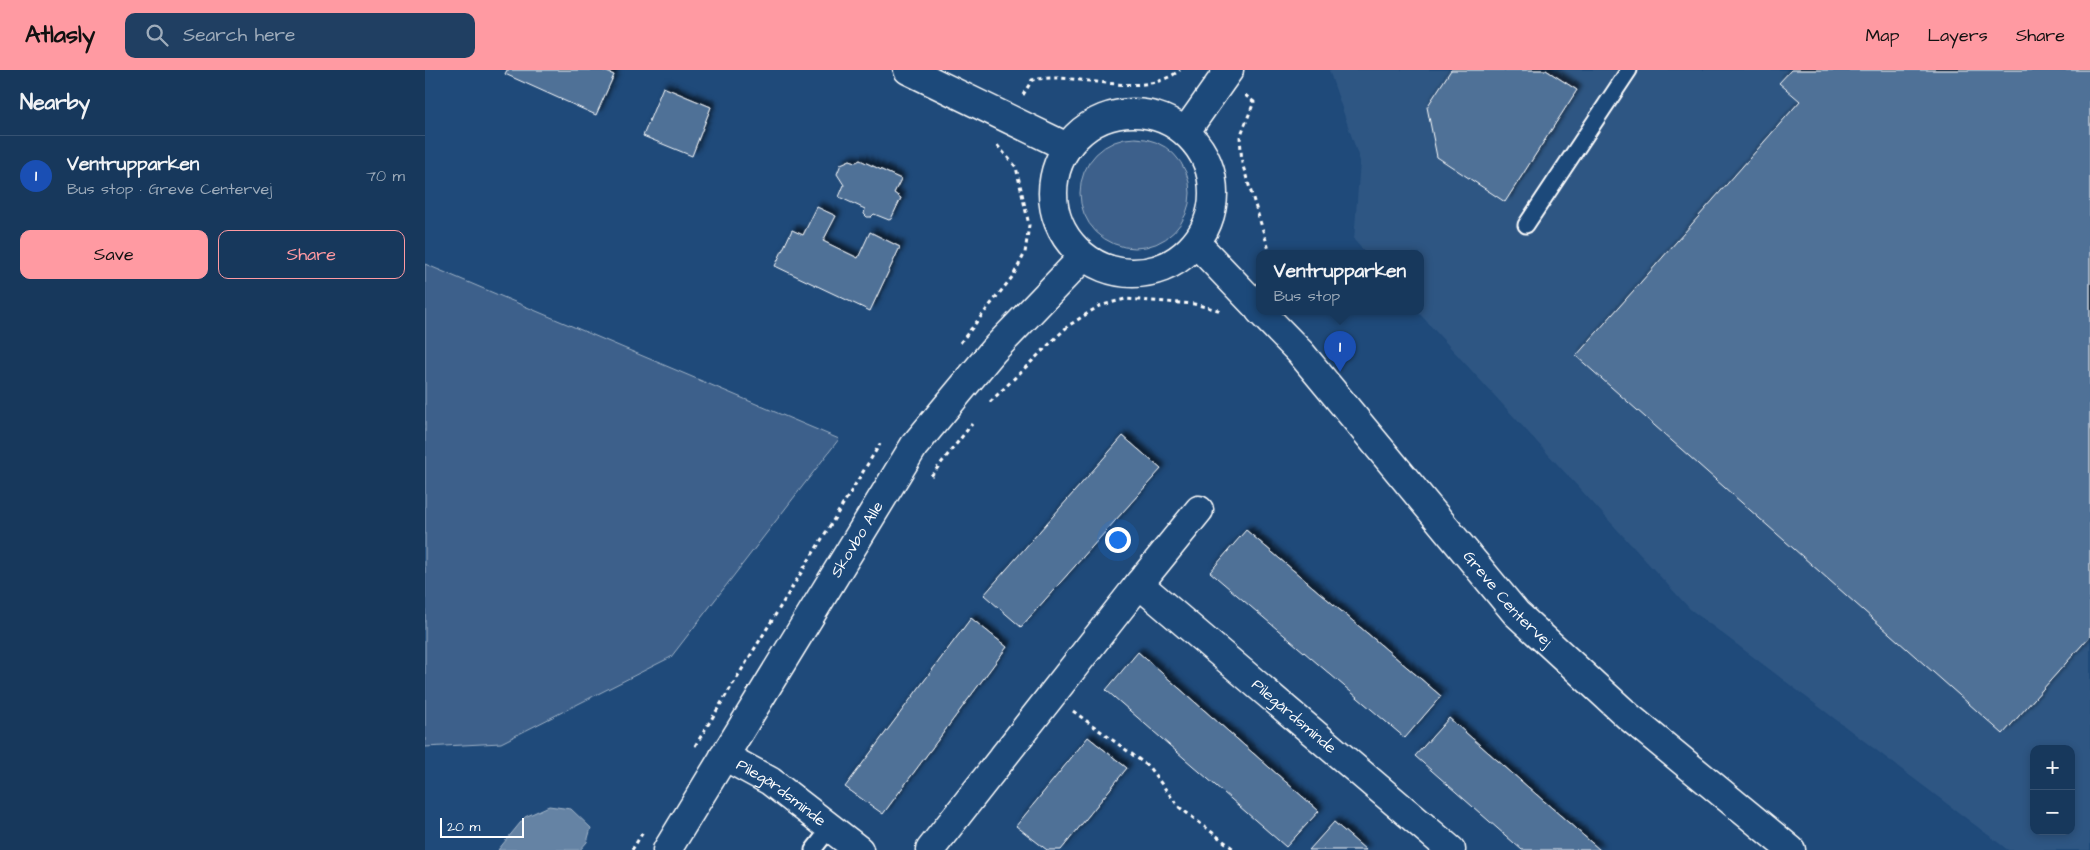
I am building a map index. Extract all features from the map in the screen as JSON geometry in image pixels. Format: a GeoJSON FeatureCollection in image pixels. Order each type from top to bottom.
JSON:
{"type":"FeatureCollection","features":[{"type":"Feature","properties":{"kind":"street"},"geometry":{"type":"LineString","coordinates":[[908,70],[1067,146]]}},
{"type":"Feature","properties":{"kind":"street"},"geometry":{"type":"LineString","coordinates":[[1186,131],[1229,70]]}},
{"type":"Feature","properties":{"kind":"street"},"geometry":{"type":"LineString","coordinates":[[1137,112],[1163,118],[1186,131],[1206,156],[1215,186],[1211,217],[1197,244],[1178,262],[1155,271],[1130,274],[1105,269],[1083,257],[1066,239],[1056,217],[1052,192],[1056,168],[1067,146],[1086,128],[1110,116],[1119,114],[1137,112]]}},
{"type":"Feature","properties":{"kind":"street","name":"Greve Centervej"},"geometry":{"type":"LineString","coordinates":[[1197,244],[1256,307]]}},
{"type":"Feature","properties":{"kind":"street","name":"Skovbo Alle"},"geometry":{"type":"LineString","coordinates":[[667,850],[914,446],[993,352],[1083,257]]}},
{"type":"Feature","properties":{"kind":"street","name":"Greve Centervej"},"geometry":{"type":"LineString","coordinates":[[1264,315],[1300,352],[1516,613],[1628,716],[1791,850]]}},
{"type":"Feature","properties":{"kind":"street"},"geometry":{"type":"LineString","coordinates":[[930,850],[1051,694],[1199,510]]}},
{"type":"Feature","properties":{"kind":"street","name":"Pilegårdsminde"},"geometry":{"type":"LineString","coordinates":[[1139,584],[1451,850]]}},
{"type":"Feature","properties":{"kind":"street","name":"Pilegårdsminde"},"geometry":{"type":"LineString","coordinates":[[724,756],[770,781],[859,850]]}},
{"type":"Feature","properties":{"kind":"lane"},"geometry":{"type":"LineString","coordinates":[[1526,225],[1629,70]]}},
{"type":"Feature","properties":{"kind":"lane"},"geometry":{"type":"LineString","coordinates":[[813,850],[830,828]]}},
{"type":"Feature","properties":{"kind":"path"},"geometry":{"type":"LineString","coordinates":[[959,344],[1013,276],[1025,253],[1029,225],[1016,168],[996,146],[1032,80],[1046,76],[1125,84],[1151,83],[1175,74],[1180,70]]}},
{"type":"Feature","properties":{"kind":"path"},"geometry":{"type":"LineString","coordinates":[[1254,102],[1241,137],[1242,163],[1269,250]]}},
{"type":"Feature","properties":{"kind":"path"},"geometry":{"type":"LineString","coordinates":[[986,405],[1068,326],[1099,306],[1125,299],[1194,304],[1219,310],[1239,289]]}},
{"type":"Feature","properties":{"kind":"path"},"geometry":{"type":"LineString","coordinates":[[928,479],[975,420]]}},
{"type":"Feature","properties":{"kind":"path"},"geometry":{"type":"LineString","coordinates":[[694,748],[881,442]]}},
{"type":"Feature","properties":{"kind":"path"},"geometry":{"type":"LineString","coordinates":[[1051,694],[1148,766],[1179,806],[1235,850]]}},
{"type":"Feature","properties":{"kind":"path"},"geometry":{"type":"LineString","coordinates":[[632,850],[647,824]]}},
{"type":"Feature","properties":{"kind":"shaded area"},"geometry":{"type":"Polygon","coordinates":[[[1329,70],[2090,70],[2090,850],[2008,850],[1690,609],[1421,315],[1424,315],[1424,250],[1363,250],[1354,240],[1360,161],[1329,70]]]}},
{"type":"Feature","properties":{"kind":"shaded area"},"geometry":{"type":"Polygon","coordinates":[[[1135,138],[1156,142],[1174,154],[1186,172],[1190,193],[1186,214],[1174,232],[1156,244],[1135,248],[1114,244],[1096,232],[1084,214],[1080,193],[1084,172],[1096,154],[1114,142],[1135,138]]]}},
{"type":"Feature","properties":{"kind":"shaded area"},"geometry":{"type":"Polygon","coordinates":[[[425,264],[839,439],[671,657],[501,743],[425,747],[425,264]]]}},
{"type":"Feature","properties":{"kind":"shaded area"},"geometry":{"type":"Polygon","coordinates":[[[549,806],[571,809],[591,828],[587,842],[580,850],[498,850],[525,817],[549,806]]]}},
{"type":"Feature","properties":{"kind":"building"},"geometry":{"type":"Polygon","coordinates":[[[507,70],[602,70],[614,75],[596,115],[505,74],[507,70]]]}},
{"type":"Feature","properties":{"kind":"building"},"geometry":{"type":"Polygon","coordinates":[[[1451,70],[1546,70],[1577,90],[1505,202],[1437,157],[1427,107],[1451,70]]]}},
{"type":"Feature","properties":{"kind":"building"},"geometry":{"type":"Polygon","coordinates":[[[1791,70],[2090,70],[2090,636],[2003,734],[1576,356],[1800,101],[1779,83],[1791,70]]]}},
{"type":"Feature","properties":{"kind":"building"},"geometry":{"type":"Polygon","coordinates":[[[663,87],[711,107],[692,156],[643,136],[663,87]]]}},
{"type":"Feature","properties":{"kind":"building"},"geometry":{"type":"Polygon","coordinates":[[[850,160],[856,162],[860,160],[901,179],[894,193],[901,198],[891,219],[889,220],[874,214],[871,217],[867,217],[864,214],[865,209],[839,197],[844,185],[837,174],[841,164],[850,160]]]}},
{"type":"Feature","properties":{"kind":"building"},"geometry":{"type":"Polygon","coordinates":[[[817,207],[836,216],[823,241],[858,258],[870,232],[900,247],[870,311],[775,266],[792,230],[803,235],[817,207]]]}},
{"type":"Feature","properties":{"kind":"building"},"geometry":{"type":"Polygon","coordinates":[[[1123,436],[1161,469],[1021,627],[984,595],[1123,436]]]}},
{"type":"Feature","properties":{"kind":"building"},"geometry":{"type":"Polygon","coordinates":[[[1246,530],[1441,696],[1405,738],[1210,572],[1246,530]]]}},
{"type":"Feature","properties":{"kind":"building"},"geometry":{"type":"Polygon","coordinates":[[[971,618],[1007,647],[883,814],[845,787],[971,618]]]}},
{"type":"Feature","properties":{"kind":"building"},"geometry":{"type":"Polygon","coordinates":[[[1138,652],[1319,811],[1286,847],[1106,690],[1138,652]]]}},
{"type":"Feature","properties":{"kind":"building"},"geometry":{"type":"Polygon","coordinates":[[[1449,718],[1600,850],[1522,850],[1415,756],[1449,718]]]}},
{"type":"Feature","properties":{"kind":"building"},"geometry":{"type":"Polygon","coordinates":[[[1088,737],[1127,768],[1061,850],[1047,850],[1016,826],[1088,737]]]}},
{"type":"Feature","properties":{"kind":"building"},"geometry":{"type":"Polygon","coordinates":[[[1334,822],[1366,850],[1309,850],[1334,822]]]}},
{"type":"Feature","properties":{"kind":"place","name":"Ventrupparken"},"geometry":{"type":"Point","coordinates":[1340,372]}}]}
